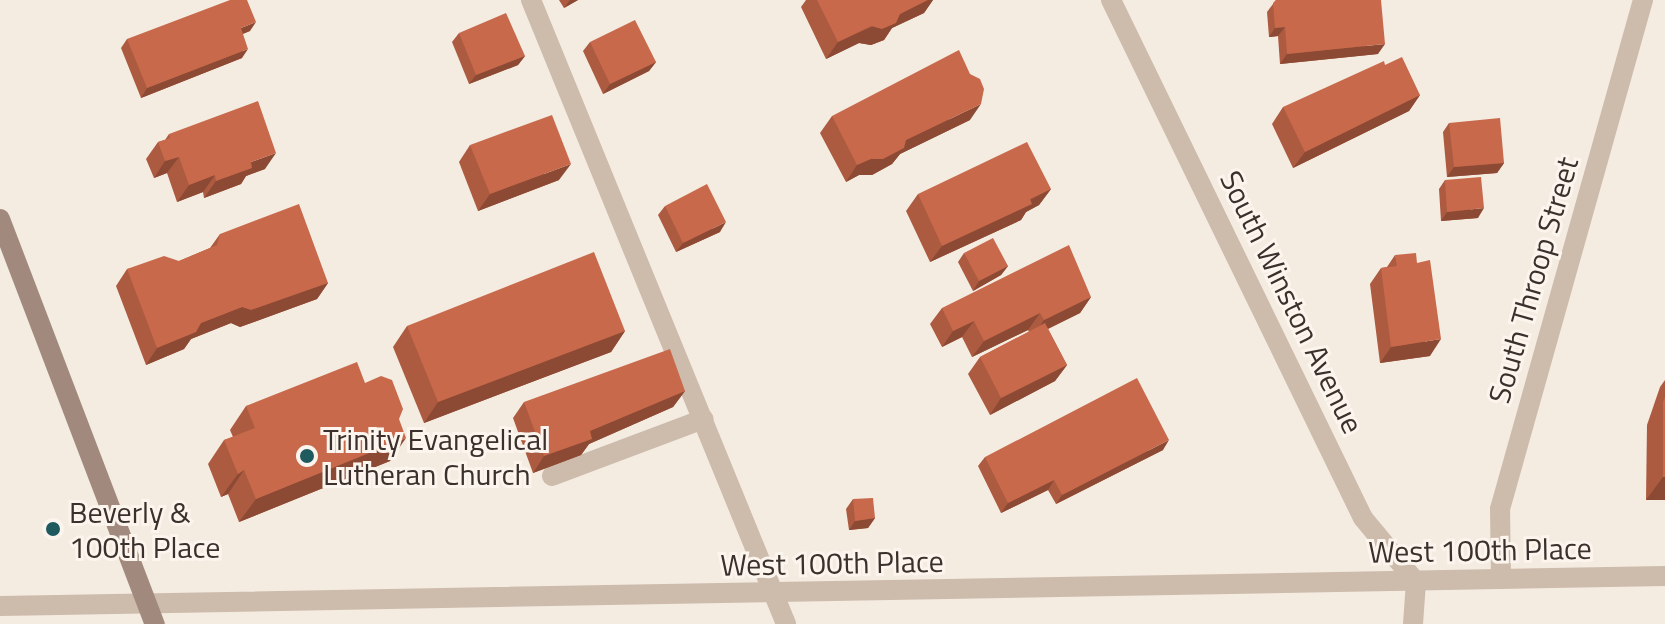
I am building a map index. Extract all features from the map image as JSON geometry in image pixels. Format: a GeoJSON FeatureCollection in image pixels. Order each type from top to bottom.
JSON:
{"type":"FeatureCollection","features":[{"type":"Feature","properties":{"kind":"main road"},"geometry":{"type":"LineString","coordinates":[[0,219],[155,624]]}},
{"type":"Feature","properties":{"kind":"street"},"geometry":{"type":"LineString","coordinates":[[531,0],[777,594],[786,624]]}},
{"type":"Feature","properties":{"kind":"street","name":"South Winston Avenue"},"geometry":{"type":"LineString","coordinates":[[1111,0],[1363,518],[1416,582]]}},
{"type":"Feature","properties":{"kind":"street","name":"South Throop Street"},"geometry":{"type":"LineString","coordinates":[[1501,579],[1500,509],[1643,0]]}},
{"type":"Feature","properties":{"kind":"street"},"geometry":{"type":"LineString","coordinates":[[552,476],[704,419]]}},
{"type":"Feature","properties":{"kind":"street","name":"West 100th Place"},"geometry":{"type":"LineString","coordinates":[[0,606],[1665,576]]}},
{"type":"Feature","properties":{"kind":"street"},"geometry":{"type":"LineString","coordinates":[[1413,624],[1416,582]]}},
{"type":"Feature","properties":{"kind":"building"},"geometry":{"type":"Polygon","coordinates":[[[230,0],[247,0],[256,22],[241,28],[248,49],[147,88],[127,39],[230,0]]]}},
{"type":"Feature","properties":{"kind":"building"},"geometry":{"type":"Polygon","coordinates":[[[817,0],[928,0],[900,14],[896,23],[882,29],[871,26],[838,42],[817,0]]]}},
{"type":"Feature","properties":{"kind":"building"},"geometry":{"type":"Polygon","coordinates":[[[1276,0],[1381,0],[1385,44],[1287,54],[1285,27],[1275,28],[1273,3],[1276,0]]]}},
{"type":"Feature","properties":{"kind":"building"},"geometry":{"type":"Polygon","coordinates":[[[506,13],[525,56],[476,75],[459,33],[506,13]]]}},
{"type":"Feature","properties":{"kind":"building"},"geometry":{"type":"Polygon","coordinates":[[[635,20],[656,62],[610,84],[590,42],[635,20]]]}},
{"type":"Feature","properties":{"kind":"building"},"geometry":{"type":"Polygon","coordinates":[[[959,50],[970,74],[980,79],[984,89],[981,104],[906,140],[904,148],[883,159],[871,159],[857,165],[832,116],[959,50]]]}},
{"type":"Feature","properties":{"kind":"building"},"geometry":{"type":"Polygon","coordinates":[[[1402,57],[1420,95],[1305,152],[1283,107],[1384,61],[1385,65],[1402,57]]]}},
{"type":"Feature","properties":{"kind":"building"},"geometry":{"type":"Polygon","coordinates":[[[258,101],[276,153],[251,162],[252,168],[216,181],[215,175],[189,185],[179,157],[165,161],[158,142],[170,138],[169,134],[258,101]]]}},
{"type":"Feature","properties":{"kind":"building"},"geometry":{"type":"Polygon","coordinates":[[[552,115],[571,164],[490,194],[470,145],[552,115]]]}},
{"type":"Feature","properties":{"kind":"building"},"geometry":{"type":"Polygon","coordinates":[[[1500,118],[1504,163],[1454,167],[1449,123],[1500,118]]]}},
{"type":"Feature","properties":{"kind":"building"},"geometry":{"type":"Polygon","coordinates":[[[1027,142],[1051,189],[1030,199],[1032,204],[942,246],[918,194],[1027,142]]]}},
{"type":"Feature","properties":{"kind":"building"},"geometry":{"type":"Polygon","coordinates":[[[1481,177],[1484,208],[1447,212],[1445,180],[1481,177]]]}},
{"type":"Feature","properties":{"kind":"building"},"geometry":{"type":"Polygon","coordinates":[[[707,184],[726,222],[683,243],[665,206],[707,184]]]}},
{"type":"Feature","properties":{"kind":"building"},"geometry":{"type":"Polygon","coordinates":[[[299,204],[328,283],[251,310],[242,307],[201,323],[196,332],[157,348],[127,269],[164,256],[179,261],[217,245],[220,234],[299,204]]]}},
{"type":"Feature","properties":{"kind":"building"},"geometry":{"type":"Polygon","coordinates":[[[993,238],[1008,266],[979,281],[964,253],[993,238]]]}},
{"type":"Feature","properties":{"kind":"building"},"geometry":{"type":"Polygon","coordinates":[[[1069,245],[1091,297],[1044,320],[1040,313],[984,341],[974,321],[953,331],[942,308],[1069,245]]]}},
{"type":"Feature","properties":{"kind":"building"},"geometry":{"type":"Polygon","coordinates":[[[594,252],[625,331],[438,402],[407,326],[594,252]]]}},
{"type":"Feature","properties":{"kind":"building"},"geometry":{"type":"Polygon","coordinates":[[[1416,253],[1417,263],[1430,260],[1441,339],[1391,347],[1381,268],[1397,266],[1395,255],[1416,253]]]}},
{"type":"Feature","properties":{"kind":"building"},"geometry":{"type":"Polygon","coordinates":[[[1045,323],[1067,365],[1001,398],[980,357],[1045,323]]]}},
{"type":"Feature","properties":{"kind":"building"},"geometry":{"type":"Polygon","coordinates":[[[670,349],[685,391],[590,431],[592,439],[544,456],[524,402],[670,349]]]}},
{"type":"Feature","properties":{"kind":"building","name":"Trinity Evangelical Lutheran Church"},"geometry":{"type":"Polygon","coordinates":[[[357,362],[365,383],[381,376],[392,380],[403,409],[399,419],[406,438],[256,499],[244,470],[238,474],[224,440],[255,428],[246,406],[357,362]]]}},
{"type":"Feature","properties":{"kind":"building"},"geometry":{"type":"Polygon","coordinates":[[[1137,378],[1169,440],[1062,495],[1054,480],[1008,503],[985,457],[1137,378]]]}},
{"type":"Feature","properties":{"kind":"building"},"geometry":{"type":"Polygon","coordinates":[[[1665,397],[1665,477],[1663,477],[1663,402],[1665,397]]]}},
{"type":"Feature","properties":{"kind":"building"},"geometry":{"type":"Polygon","coordinates":[[[873,498],[875,518],[855,521],[853,499],[873,498]]]}},
{"type":"Feature","properties":{"kind":"place","name":"Trinity Evangelical Lutheran Church"},"geometry":{"type":"Point","coordinates":[307,456]}},
{"type":"Feature","properties":{"kind":"place","name":"Beverly & 100th Place"},"geometry":{"type":"Point","coordinates":[53,529]}}]}
